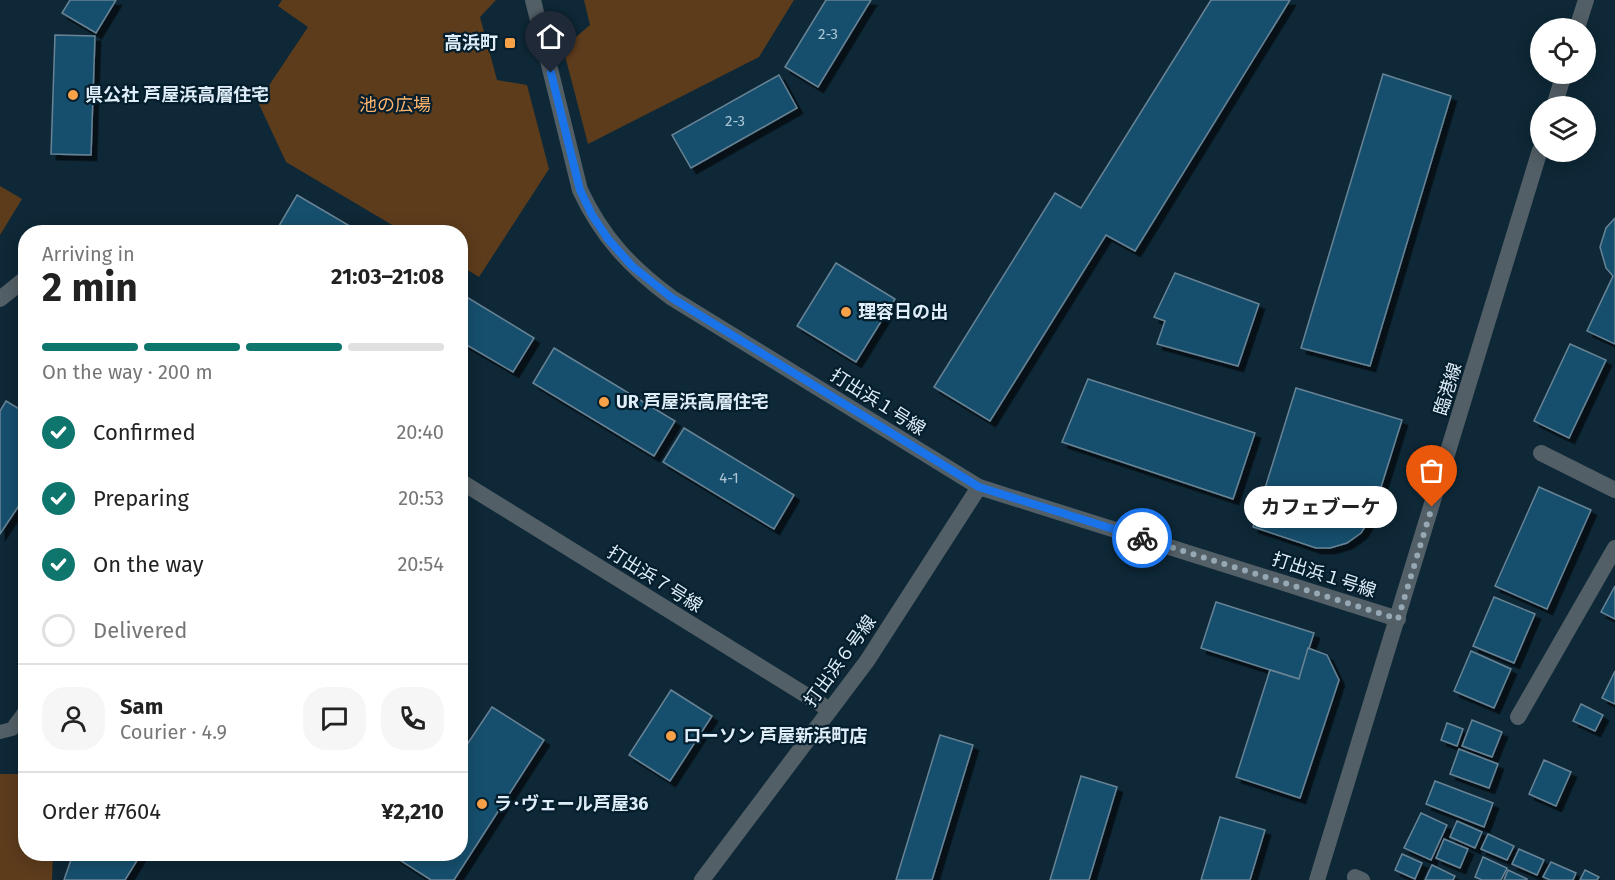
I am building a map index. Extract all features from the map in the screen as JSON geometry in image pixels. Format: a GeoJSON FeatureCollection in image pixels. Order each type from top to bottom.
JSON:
{"type":"FeatureCollection","features":[{"type":"Feature","properties":{"kind":"street","name":"打出浜１号線"},"geometry":{"type":"LineString","coordinates":[[533,0],[580,190],[592,215],[608,239],[632,266],[672,298],[979,487],[1398,619]]}},
{"type":"Feature","properties":{"kind":"street"},"geometry":{"type":"LineString","coordinates":[[1580,18],[1586,0]]}},
{"type":"Feature","properties":{"kind":"street","name":"臨港線"},"geometry":{"type":"LineString","coordinates":[[1317,880],[1536,162]]}},
{"type":"Feature","properties":{"kind":"street"},"geometry":{"type":"LineString","coordinates":[[0,299],[18,284]]}},
{"type":"Feature","properties":{"kind":"street"},"geometry":{"type":"LineString","coordinates":[[1541,453],[1615,490]]}},
{"type":"Feature","properties":{"kind":"street","name":"打出浜７号線"},"geometry":{"type":"LineString","coordinates":[[468,486],[830,710]]}},
{"type":"Feature","properties":{"kind":"street","name":"打出浜６号線"},"geometry":{"type":"LineString","coordinates":[[702,880],[867,661],[979,487]]}},
{"type":"Feature","properties":{"kind":"street"},"geometry":{"type":"LineString","coordinates":[[1518,717],[1615,548]]}},
{"type":"Feature","properties":{"kind":"lane"},"geometry":{"type":"LineString","coordinates":[[0,732],[12,729],[18,721]]}},
{"type":"Feature","properties":{"kind":"green space","name":"池の広場"},"geometry":{"type":"Polygon","coordinates":[[[282,0],[496,0],[480,17],[497,80],[527,85],[549,169],[479,277],[468,270],[468,225],[392,225],[286,162],[258,102],[308,27],[278,6],[282,0]]]}},
{"type":"Feature","properties":{"kind":"green space"},"geometry":{"type":"Polygon","coordinates":[[[584,0],[794,0],[759,57],[588,144],[563,48],[590,25],[584,0]]]}},
{"type":"Feature","properties":{"kind":"green space"},"geometry":{"type":"Polygon","coordinates":[[[0,186],[22,199],[0,235],[0,186]]]}},
{"type":"Feature","properties":{"kind":"green space"},"geometry":{"type":"Polygon","coordinates":[[[0,774],[18,774],[18,861],[53,861],[52,880],[0,880],[0,774]]]}},
{"type":"Feature","properties":{"kind":"building","name":"県公社 芦屋浜高層住宅"},"geometry":{"type":"Polygon","coordinates":[[[70,0],[116,0],[96,33],[62,13],[70,0]]]}},
{"type":"Feature","properties":{"kind":"building"},"geometry":{"type":"Polygon","coordinates":[[[826,0],[871,0],[818,87],[785,67],[826,0]]]}},
{"type":"Feature","properties":{"kind":"building"},"geometry":{"type":"Polygon","coordinates":[[[1211,0],[1290,0],[1135,251],[1106,235],[990,421],[934,387],[1055,193],[1081,208],[1211,0]]]}},
{"type":"Feature","properties":{"kind":"building","name":"県公社 芦屋浜高層住宅"},"geometry":{"type":"Polygon","coordinates":[[[55,35],[95,36],[91,155],[51,154],[55,35]]]}},
{"type":"Feature","properties":{"kind":"building"},"geometry":{"type":"Polygon","coordinates":[[[1383,74],[1451,96],[1370,366],[1301,348],[1383,74]]]}},
{"type":"Feature","properties":{"kind":"building"},"geometry":{"type":"Polygon","coordinates":[[[779,75],[797,108],[691,168],[672,135],[779,75]]]}},
{"type":"Feature","properties":{"kind":"building"},"geometry":{"type":"Polygon","coordinates":[[[297,195],[348,225],[280,225],[297,195]]]}},
{"type":"Feature","properties":{"kind":"building"},"geometry":{"type":"Polygon","coordinates":[[[1615,218],[1615,344],[1587,331],[1613,276],[1606,268],[1600,247],[1606,228],[1615,218]]]}},
{"type":"Feature","properties":{"kind":"building","name":"理容日の出"},"geometry":{"type":"Polygon","coordinates":[[[836,263],[895,299],[856,362],[797,326],[836,263]]]}},
{"type":"Feature","properties":{"kind":"building"},"geometry":{"type":"Polygon","coordinates":[[[1175,273],[1259,304],[1238,366],[1157,344],[1165,321],[1154,317],[1175,273]]]}},
{"type":"Feature","properties":{"kind":"building"},"geometry":{"type":"Polygon","coordinates":[[[468,298],[534,338],[513,372],[468,346],[468,298]]]}},
{"type":"Feature","properties":{"kind":"building"},"geometry":{"type":"Polygon","coordinates":[[[1570,344],[1606,360],[1569,438],[1534,421],[1570,344]]]}},
{"type":"Feature","properties":{"kind":"building","name":"UR 芦屋浜高層住宅"},"geometry":{"type":"Polygon","coordinates":[[[554,348],[675,421],[654,456],[533,383],[554,348]]]}},
{"type":"Feature","properties":{"kind":"building"},"geometry":{"type":"Polygon","coordinates":[[[1088,379],[1255,433],[1233,499],[1062,442],[1088,379]]]}},
{"type":"Feature","properties":{"kind":"building"},"geometry":{"type":"Polygon","coordinates":[[[1296,388],[1402,420],[1372,516],[1361,533],[1347,543],[1330,548],[1316,548],[1253,527],[1296,388]]]}},
{"type":"Feature","properties":{"kind":"building"},"geometry":{"type":"Polygon","coordinates":[[[6,401],[18,408],[18,507],[0,534],[0,411],[6,401]]]}},
{"type":"Feature","properties":{"kind":"building","name":"UR 芦屋浜高層住宅"},"geometry":{"type":"Polygon","coordinates":[[[684,428],[794,495],[774,529],[663,462],[684,428]]]}},
{"type":"Feature","properties":{"kind":"building"},"geometry":{"type":"Polygon","coordinates":[[[1539,487],[1591,510],[1547,609],[1495,586],[1539,487]]]}},
{"type":"Feature","properties":{"kind":"building"},"geometry":{"type":"Polygon","coordinates":[[[1615,586],[1615,619],[1601,612],[1615,586]]]}},
{"type":"Feature","properties":{"kind":"building"},"geometry":{"type":"Polygon","coordinates":[[[1494,597],[1535,614],[1514,663],[1473,646],[1494,597]]]}},
{"type":"Feature","properties":{"kind":"building"},"geometry":{"type":"Polygon","coordinates":[[[1216,602],[1314,633],[1299,679],[1201,648],[1216,602]]]}},
{"type":"Feature","properties":{"kind":"building"},"geometry":{"type":"Polygon","coordinates":[[[1308,648],[1327,655],[1339,680],[1300,798],[1236,777],[1270,670],[1299,679],[1308,648]]]}},
{"type":"Feature","properties":{"kind":"building"},"geometry":{"type":"Polygon","coordinates":[[[1471,651],[1511,669],[1494,708],[1454,691],[1471,651]]]}},
{"type":"Feature","properties":{"kind":"building"},"geometry":{"type":"Polygon","coordinates":[[[1615,671],[1615,704],[1602,698],[1615,671]]]}},
{"type":"Feature","properties":{"kind":"building","name":"ローソン 芦屋新浜町店"},"geometry":{"type":"Polygon","coordinates":[[[671,690],[712,716],[670,781],[629,755],[671,690]]]}},
{"type":"Feature","properties":{"kind":"building"},"geometry":{"type":"Polygon","coordinates":[[[1581,704],[1603,715],[1595,731],[1573,721],[1581,704]]]}},
{"type":"Feature","properties":{"kind":"building","name":"ラ･ヴェール芦屋36"},"geometry":{"type":"Polygon","coordinates":[[[492,707],[544,740],[468,858],[468,743],[492,707]]]}},
{"type":"Feature","properties":{"kind":"building"},"geometry":{"type":"Polygon","coordinates":[[[1472,720],[1502,732],[1492,757],[1462,746],[1472,720]]]}},
{"type":"Feature","properties":{"kind":"building"},"geometry":{"type":"Polygon","coordinates":[[[1447,723],[1463,729],[1457,746],[1441,740],[1447,723]]]}},
{"type":"Feature","properties":{"kind":"building"},"geometry":{"type":"Polygon","coordinates":[[[940,735],[973,745],[932,880],[896,880],[940,735]]]}},
{"type":"Feature","properties":{"kind":"building"},"geometry":{"type":"Polygon","coordinates":[[[1459,749],[1498,764],[1489,788],[1450,774],[1459,749]]]}},
{"type":"Feature","properties":{"kind":"building"},"geometry":{"type":"Polygon","coordinates":[[[1544,760],[1571,772],[1556,806],[1529,794],[1544,760]]]}},
{"type":"Feature","properties":{"kind":"building"},"geometry":{"type":"Polygon","coordinates":[[[1081,776],[1117,787],[1089,880],[1050,880],[1081,776]]]}},
{"type":"Feature","properties":{"kind":"building"},"geometry":{"type":"Polygon","coordinates":[[[1435,781],[1493,803],[1484,827],[1426,804],[1435,781]]]}},
{"type":"Feature","properties":{"kind":"building"},"geometry":{"type":"Polygon","coordinates":[[[1421,813],[1447,825],[1431,860],[1404,848],[1421,813]]]}},
{"type":"Feature","properties":{"kind":"building"},"geometry":{"type":"Polygon","coordinates":[[[1220,817],[1265,830],[1250,880],[1201,880],[1220,817]]]}},
{"type":"Feature","properties":{"kind":"building"},"geometry":{"type":"Polygon","coordinates":[[[1457,821],[1482,832],[1475,848],[1450,837],[1457,821]]]}},
{"type":"Feature","properties":{"kind":"building"},"geometry":{"type":"Polygon","coordinates":[[[1488,834],[1514,846],[1507,860],[1481,849],[1488,834]]]}},
{"type":"Feature","properties":{"kind":"building"},"geometry":{"type":"Polygon","coordinates":[[[1444,839],[1468,849],[1460,868],[1436,858],[1444,839]]]}},
{"type":"Feature","properties":{"kind":"building"},"geometry":{"type":"Polygon","coordinates":[[[1519,849],[1544,860],[1537,875],[1512,864],[1519,849]]]}},
{"type":"Feature","properties":{"kind":"building"},"geometry":{"type":"Polygon","coordinates":[[[1402,854],[1422,863],[1415,879],[1395,870],[1402,854]]]}},
{"type":"Feature","properties":{"kind":"building"},"geometry":{"type":"Polygon","coordinates":[[[1483,857],[1507,868],[1501,880],[1482,880],[1475,877],[1483,857]]]}},
{"type":"Feature","properties":{"kind":"building"},"geometry":{"type":"Polygon","coordinates":[[[71,861],[137,861],[125,880],[64,880],[71,861]]]}},
{"type":"Feature","properties":{"kind":"building","name":"ラ･ヴェール芦屋36"},"geometry":{"type":"Polygon","coordinates":[[[401,861],[466,861],[454,880],[431,880],[401,861]]]}},
{"type":"Feature","properties":{"kind":"building"},"geometry":{"type":"Polygon","coordinates":[[[1551,862],[1576,873],[1573,880],[1550,880],[1543,877],[1551,862]]]}},
{"type":"Feature","properties":{"kind":"building"},"geometry":{"type":"Polygon","coordinates":[[[1432,865],[1455,876],[1453,880],[1425,880],[1432,865]]]}},
{"type":"Feature","properties":{"kind":"building"},"geometry":{"type":"Polygon","coordinates":[[[1508,870],[1527,879],[1527,880],[1504,880],[1508,870]]]}},
{"type":"Feature","properties":{"kind":"building"},"geometry":{"type":"Polygon","coordinates":[[[1585,870],[1599,877],[1597,880],[1580,880],[1585,870]]]}},
{"type":"Feature","properties":{"kind":"way so far"},"geometry":{"type":"LineString","coordinates":[[1142,538],[1398,619],[1432,507]]}},
{"type":"Feature","properties":{"kind":"place","name":"高浜町"},"geometry":{"type":"Point","coordinates":[510,43]}},
{"type":"Feature","properties":{"kind":"place","name":"県公社 芦屋浜高層住宅"},"geometry":{"type":"Point","coordinates":[73,95]}},
{"type":"Feature","properties":{"kind":"place","name":"理容日の出"},"geometry":{"type":"Point","coordinates":[846,312]}},
{"type":"Feature","properties":{"kind":"place","name":"UR 芦屋浜高層住宅"},"geometry":{"type":"Point","coordinates":[604,402]}},
{"type":"Feature","properties":{"kind":"place","name":"カフェブーケ"},"geometry":{"type":"Point","coordinates":[1432,507]}},
{"type":"Feature","properties":{"kind":"place","name":"ローソン 芦屋新浜町店"},"geometry":{"type":"Point","coordinates":[671,736]}},
{"type":"Feature","properties":{"kind":"place","name":"ラ･ヴェール芦屋36"},"geometry":{"type":"Point","coordinates":[482,804]}},
{"type":"Feature","properties":{"kind":"route"},"geometry":{"type":"LineString","coordinates":[[551,73],[580,190],[592,215],[608,239],[649,281],[672,298],[979,487],[1142,538]]}}]}
